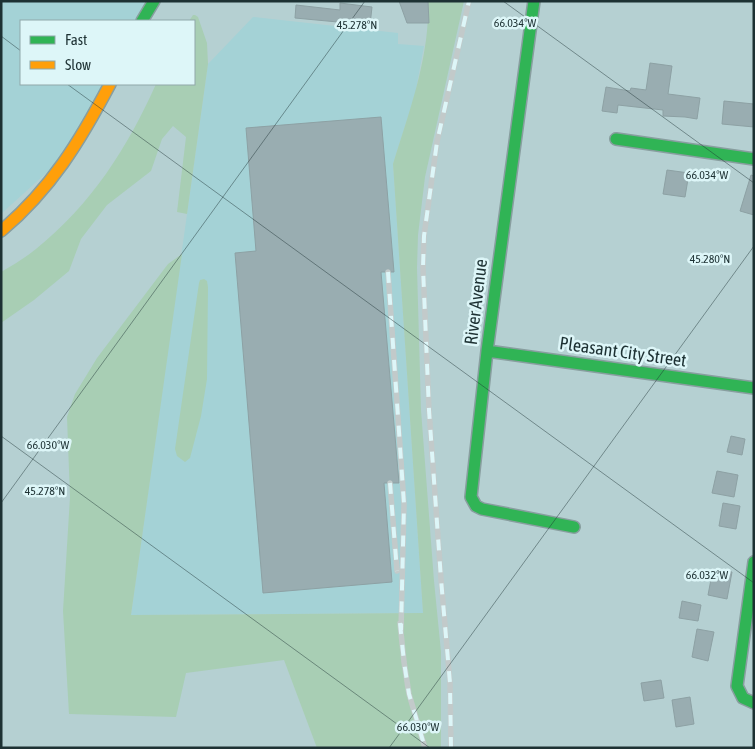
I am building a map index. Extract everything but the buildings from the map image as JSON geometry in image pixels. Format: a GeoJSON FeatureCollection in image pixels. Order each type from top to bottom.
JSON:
{"type":"FeatureCollection","features":[{"type":"Feature","properties":{"kind":"street"},"geometry":{"type":"LineString","coordinates":[[143,20],[154,1]]}},
{"type":"Feature","properties":{"kind":"street","name":"River Avenue"},"geometry":{"type":"LineString","coordinates":[[534,1],[487,351],[471,493],[473,502],[482,509],[574,527]]}},
{"type":"Feature","properties":{"kind":"street"},"geometry":{"type":"LineString","coordinates":[[1,231],[38,196],[67,161],[89,126],[110,85]]}},
{"type":"Feature","properties":{"kind":"street"},"geometry":{"type":"LineString","coordinates":[[616,139],[754,159]]}},
{"type":"Feature","properties":{"kind":"street","name":"Pleasant City Street"},"geometry":{"type":"LineString","coordinates":[[487,351],[754,388]]}},
{"type":"Feature","properties":{"kind":"street"},"geometry":{"type":"LineString","coordinates":[[754,562],[737,686],[741,697],[746,701],[754,703]]}},
{"type":"Feature","properties":{"kind":"shaded area"},"geometry":{"type":"Polygon","coordinates":[[[1,1],[154,1],[143,20],[20,20],[20,85],[109,85],[77,145],[1,214],[1,1]]]}},
{"type":"Feature","properties":{"kind":"shaded area"},"geometry":{"type":"Polygon","coordinates":[[[253,17],[398,33],[398,44],[424,46],[415,95],[393,164],[423,613],[131,615],[208,64],[253,17]]]}},
{"type":"Feature","properties":{"kind":"green space"},"geometry":{"type":"Polygon","coordinates":[[[428,1],[464,1],[425,177],[418,235],[417,268],[421,410],[441,652],[441,748],[317,748],[284,660],[186,673],[176,717],[69,714],[63,611],[70,497],[67,417],[75,394],[97,358],[168,264],[182,254],[131,615],[423,613],[393,164],[412,104],[422,63],[426,43],[428,1]]]}},
{"type":"Feature","properties":{"kind":"green space"},"geometry":{"type":"Polygon","coordinates":[[[193,15],[198,17],[207,43],[208,64],[187,214],[177,212],[186,137],[173,126],[162,139],[151,171],[107,205],[81,239],[69,271],[34,300],[1,323],[1,272],[28,255],[56,232],[91,194],[120,152],[156,85],[195,85],[195,20],[190,20],[193,15]]]}},
{"type":"Feature","properties":{"kind":"green space"},"geometry":{"type":"Polygon","coordinates":[[[204,279],[207,281],[208,287],[207,379],[201,416],[190,458],[185,462],[177,456],[175,449],[199,283],[200,280],[204,279]]]}},
{"type":"Feature","properties":{"kind":"railway"},"geometry":{"type":"LineString","coordinates":[[451,748],[450,683],[429,410],[423,268],[424,236],[437,142],[469,1]]}},
{"type":"Feature","properties":{"kind":"railway"},"geometry":{"type":"LineString","coordinates":[[388,272],[404,504],[401,630]]}},
{"type":"Feature","properties":{"kind":"railway"},"geometry":{"type":"LineString","coordinates":[[390,483],[397,571]]}},
{"type":"Feature","properties":{"kind":"railway"},"geometry":{"type":"LineString","coordinates":[[400,623],[409,694],[425,748]]}},
{"type":"Feature","properties":{"kind":"traffic: fast"},"geometry":{"type":"LineString","coordinates":[[143,20],[154,1]]}},
{"type":"Feature","properties":{"kind":"traffic: fast"},"geometry":{"type":"LineString","coordinates":[[534,1],[487,351],[471,497],[476,506],[482,509],[574,527]]}},
{"type":"Feature","properties":{"kind":"traffic: fast"},"geometry":{"type":"LineString","coordinates":[[616,139],[754,159]]}},
{"type":"Feature","properties":{"kind":"traffic: fast"},"geometry":{"type":"LineString","coordinates":[[487,351],[754,388]]}},
{"type":"Feature","properties":{"kind":"traffic: fast"},"geometry":{"type":"LineString","coordinates":[[754,562],[737,686],[743,698],[754,703]]}},
{"type":"Feature","properties":{"kind":"traffic: slow"},"geometry":{"type":"LineString","coordinates":[[1,231],[19,215],[50,181],[76,144],[109,85]]}}]}
